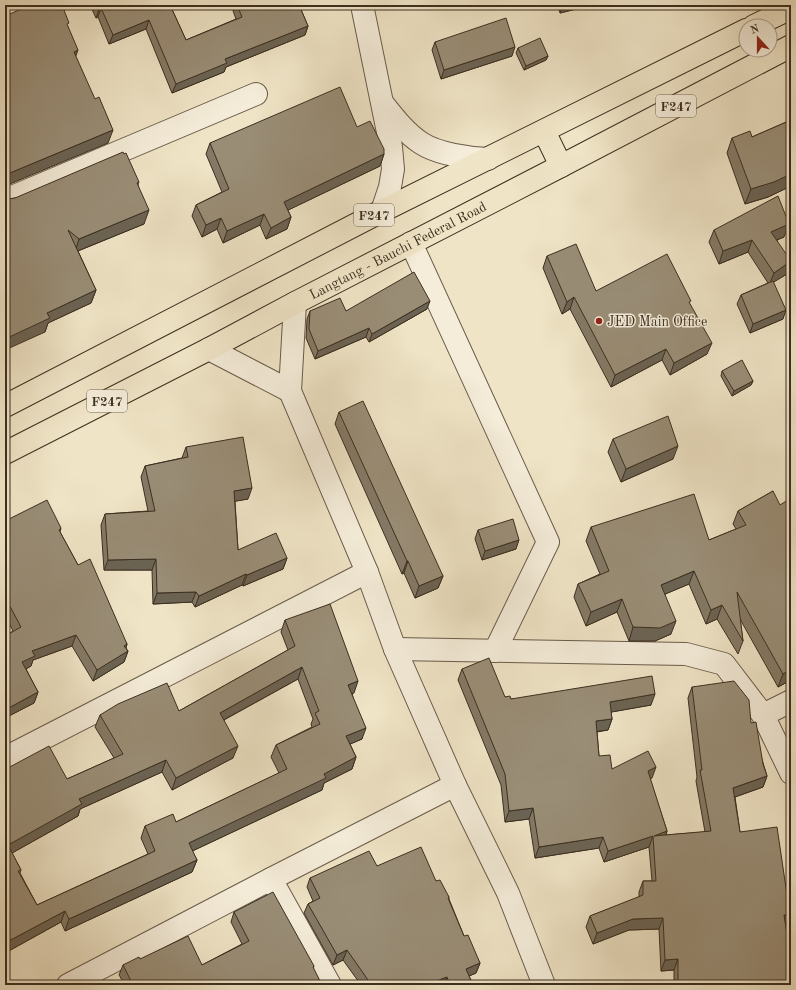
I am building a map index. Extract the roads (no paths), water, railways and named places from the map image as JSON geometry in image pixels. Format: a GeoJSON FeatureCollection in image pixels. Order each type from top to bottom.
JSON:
{"type":"FeatureCollection","features":[{"type":"Feature","properties":{"kind":"main road"},"geometry":{"type":"LineString","coordinates":[[770,18],[791,8]]}},
{"type":"Feature","properties":{"kind":"main road","name":"F247"},"geometry":{"type":"LineString","coordinates":[[5,406],[382,211],[738,34]]}},
{"type":"Feature","properties":{"kind":"main road","name":"Langtang - Bauchi Federal Road"},"geometry":{"type":"LineString","coordinates":[[5,453],[209,349],[791,46]]}},
{"type":"Feature","properties":{"kind":"main road"},"geometry":{"type":"LineString","coordinates":[[544,131],[561,166]]}},
{"type":"Feature","properties":{"kind":"street"},"geometry":{"type":"LineString","coordinates":[[5,13],[23,5]]}},
{"type":"Feature","properties":{"kind":"street"},"geometry":{"type":"LineString","coordinates":[[362,5],[391,147],[393,169],[390,187],[382,211]]}},
{"type":"Feature","properties":{"kind":"street"},"geometry":{"type":"LineString","coordinates":[[5,200],[256,94]]}},
{"type":"Feature","properties":{"kind":"street"},"geometry":{"type":"LineString","coordinates":[[383,104],[405,130],[422,144],[447,154],[473,158],[488,158]]}},
{"type":"Feature","properties":{"kind":"street"},"geometry":{"type":"LineString","coordinates":[[412,243],[548,542],[495,651]]}},
{"type":"Feature","properties":{"kind":"street"},"geometry":{"type":"LineString","coordinates":[[295,303],[290,391],[367,572],[395,649],[455,785],[508,893],[540,984]]}},
{"type":"Feature","properties":{"kind":"street"},"geometry":{"type":"LineString","coordinates":[[209,349],[290,391]]}},
{"type":"Feature","properties":{"kind":"street"},"geometry":{"type":"LineString","coordinates":[[5,758],[367,572]]}},
{"type":"Feature","properties":{"kind":"street"},"geometry":{"type":"LineString","coordinates":[[395,649],[686,654],[724,664],[762,715],[791,773]]}},
{"type":"Feature","properties":{"kind":"street"},"geometry":{"type":"LineString","coordinates":[[762,715],[791,701]]}},
{"type":"Feature","properties":{"kind":"street"},"geometry":{"type":"LineString","coordinates":[[68,985],[455,785]]}},
{"type":"Feature","properties":{"kind":"street"},"geometry":{"type":"LineString","coordinates":[[271,879],[330,985]]}},
{"type":"Feature","properties":{"kind":"place","name":"JED Main Office"},"geometry":{"type":"Point","coordinates":[599,321]}}]}
